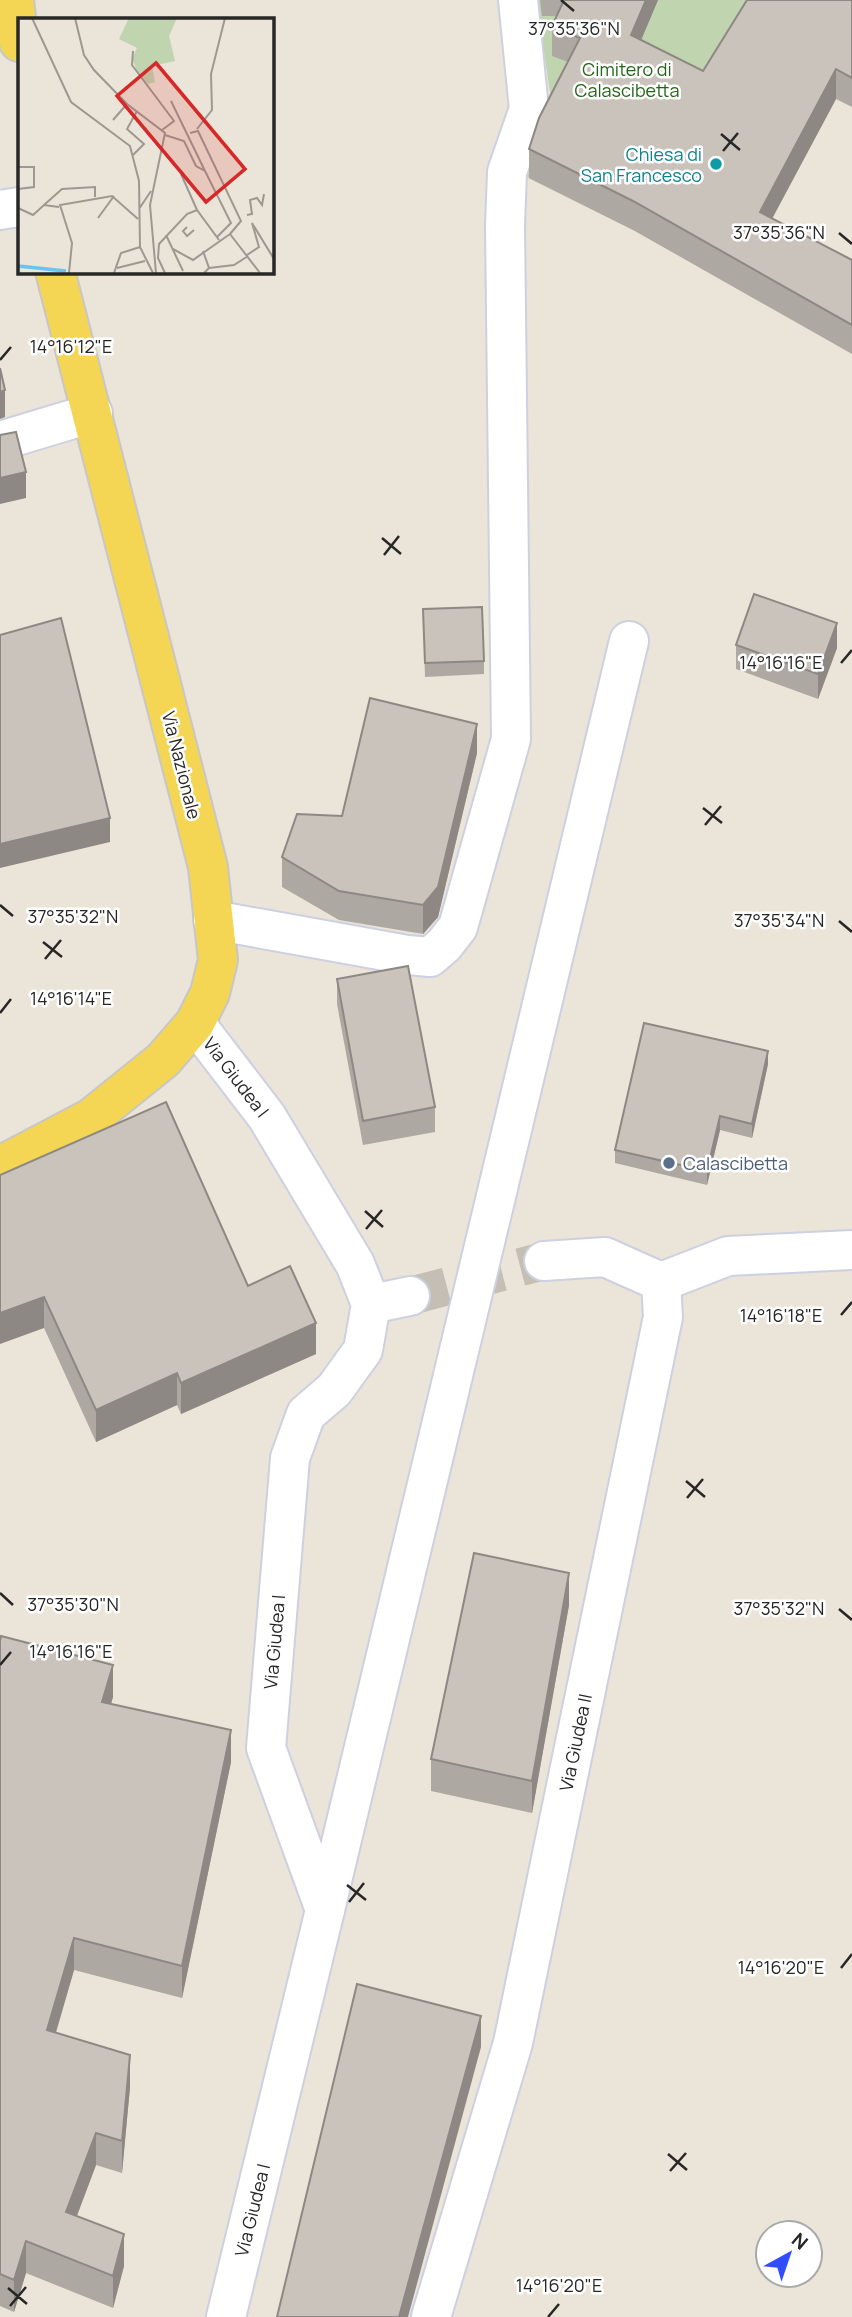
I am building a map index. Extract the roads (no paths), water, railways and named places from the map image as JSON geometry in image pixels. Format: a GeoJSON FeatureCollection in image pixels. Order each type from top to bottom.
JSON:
{"type":"FeatureCollection","features":[{"type":"Feature","properties":{"kind":"main road"},"geometry":{"type":"LineString","coordinates":[[15,0],[18,32]]}},
{"type":"Feature","properties":{"kind":"main road","name":"Via Nazionale"},"geometry":{"type":"LineString","coordinates":[[0,1166],[90,1118],[163,1060],[195,1023],[210,993],[218,960],[208,867],[56,273]]}},
{"type":"Feature","properties":{"kind":"street"},"geometry":{"type":"LineString","coordinates":[[213,920],[430,957],[458,927],[511,739],[505,226],[507,172],[529,109],[518,0]]}},
{"type":"Feature","properties":{"kind":"street"},"geometry":{"type":"LineString","coordinates":[[0,210],[18,207]]}},
{"type":"Feature","properties":{"kind":"street"},"geometry":{"type":"LineString","coordinates":[[0,441],[93,413]]}},
{"type":"Feature","properties":{"kind":"street"},"geometry":{"type":"LineString","coordinates":[[325,1910],[629,641]]}},
{"type":"Feature","properties":{"kind":"street","name":"Via Giudea I"},"geometry":{"type":"LineString","coordinates":[[195,1023],[267,1117],[355,1264],[371,1304],[363,1350],[334,1390],[306,1414],[290,1458],[266,1748],[325,1910],[226,2317]]}},
{"type":"Feature","properties":{"kind":"street"},"geometry":{"type":"LineString","coordinates":[[544,1261],[605,1257],[661,1282],[728,1256],[852,1250]]}},
{"type":"Feature","properties":{"kind":"street","name":"Via Giudea II"},"geometry":{"type":"LineString","coordinates":[[431,2317],[513,2043],[663,1317],[661,1282]]}},
{"type":"Feature","properties":{"kind":"street"},"geometry":{"type":"LineString","coordinates":[[371,1304],[410,1296]]}},
{"type":"Feature","properties":{"kind":"tunnel"},"geometry":{"type":"LineString","coordinates":[[410,1296],[544,1261]]}},
{"type":"Feature","properties":{"kind":"place","name":"Chiesa di San Francesco"},"geometry":{"type":"Point","coordinates":[716,164]}},
{"type":"Feature","properties":{"kind":"place","name":"Calascibetta"},"geometry":{"type":"Point","coordinates":[669,1163]}},
{"type":"Feature","properties":{"kind":"park label","name":"Cimitero di Calascibetta"},"geometry":{"type":"Point","coordinates":[627,79]}}]}
